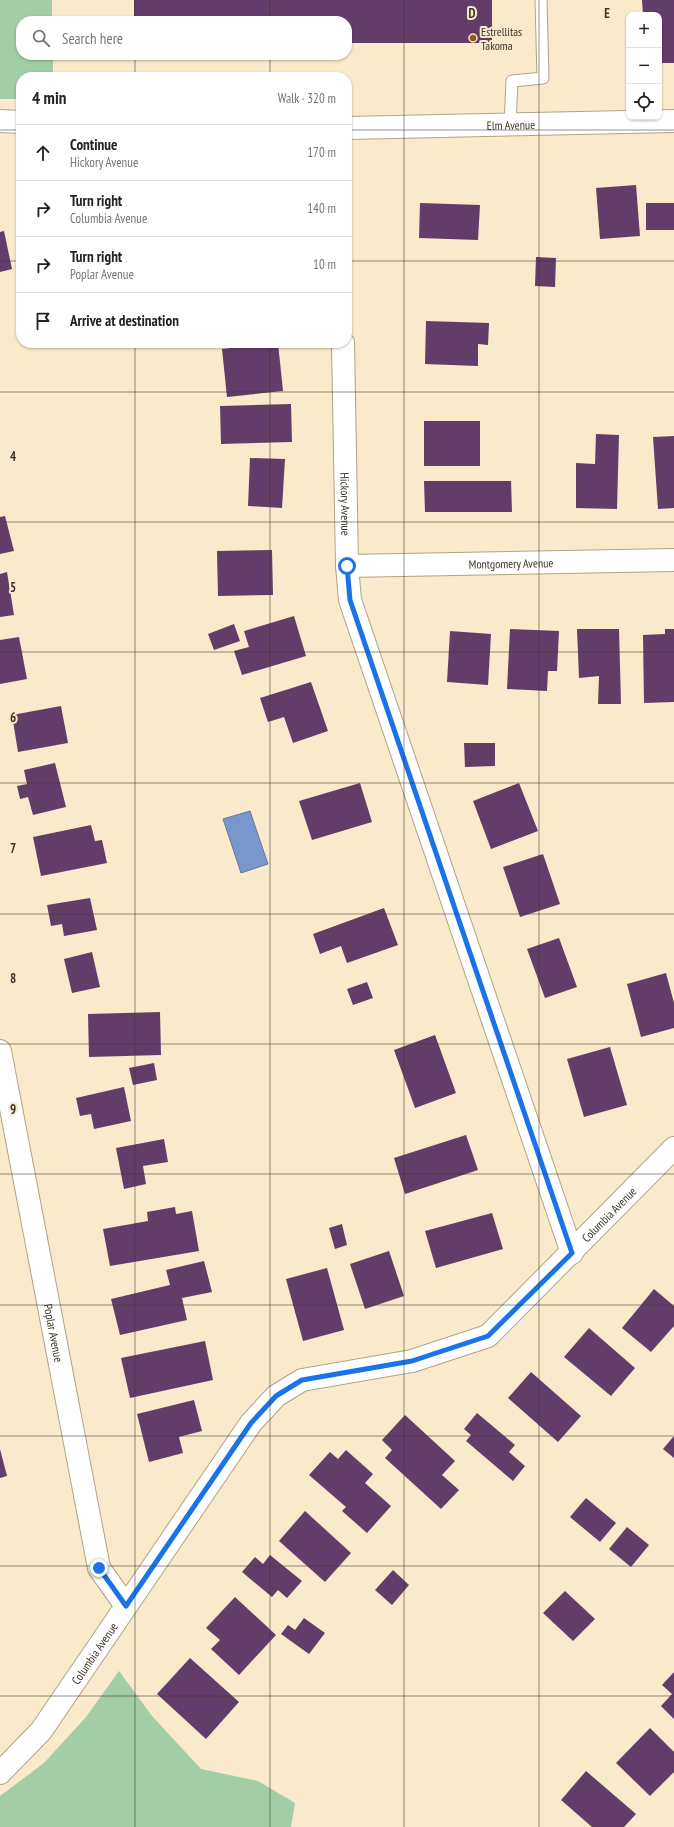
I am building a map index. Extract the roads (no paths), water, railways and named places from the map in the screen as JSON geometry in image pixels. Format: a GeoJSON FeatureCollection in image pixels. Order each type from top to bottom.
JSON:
{"type":"FeatureCollection","features":[{"type":"Feature","properties":{"kind":"street"},"geometry":{"type":"LineString","coordinates":[[0,121],[16,122]]}},
{"type":"Feature","properties":{"kind":"street","name":"Elm Avenue"},"geometry":{"type":"LineString","coordinates":[[352,128],[674,121]]}},
{"type":"Feature","properties":{"kind":"street","name":"Hickory Avenue"},"geometry":{"type":"LineString","coordinates":[[343,348],[347,566],[350,600],[572,1253]]}},
{"type":"Feature","properties":{"kind":"street","name":"Montgomery Avenue"},"geometry":{"type":"LineString","coordinates":[[347,566],[674,560]]}},
{"type":"Feature","properties":{"kind":"street","name":"Poplar Avenue"},"geometry":{"type":"LineString","coordinates":[[0,1051],[99,1568],[126,1606]]}},
{"type":"Feature","properties":{"kind":"street","name":"Columbia Avenue"},"geometry":{"type":"LineString","coordinates":[[0,1773],[41,1731],[251,1423],[276,1396],[302,1380],[412,1361],[488,1336],[572,1253],[674,1148]]}},
{"type":"Feature","properties":{"kind":"lane"},"geometry":{"type":"LineString","coordinates":[[510,124],[512,81],[544,78],[541,0]]}},
{"type":"Feature","properties":{"kind":"water"},"geometry":{"type":"Polygon","coordinates":[[[250,811],[268,864],[241,873],[223,819],[250,811]]]}},
{"type":"Feature","properties":{"kind":"place","name":"Estrellitas Takoma"},"geometry":{"type":"Point","coordinates":[473,38]}}]}
